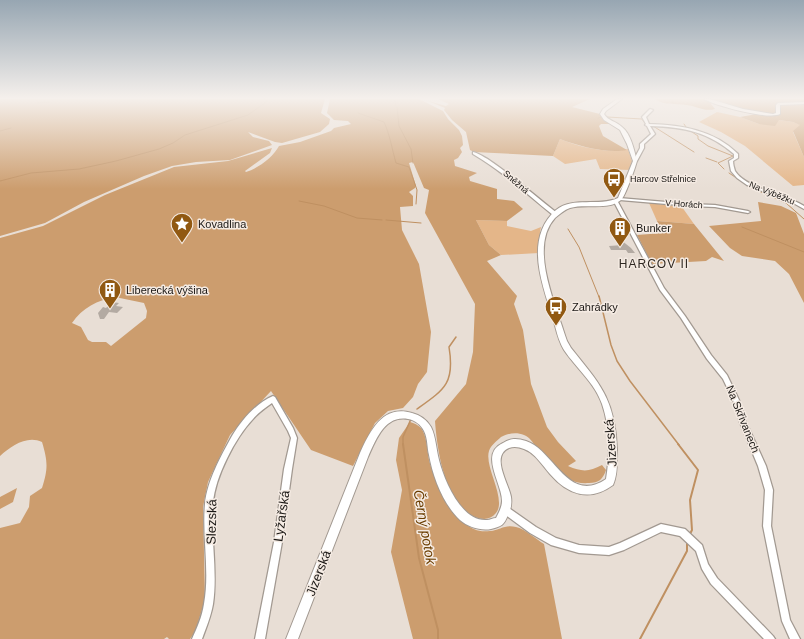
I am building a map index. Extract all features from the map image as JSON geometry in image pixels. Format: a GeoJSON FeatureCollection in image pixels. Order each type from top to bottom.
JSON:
{"type":"FeatureCollection","features":[{"type":"Feature","properties":{"kind":"street"},"geometry":{"type":"LineString","coordinates":[[621,129],[635,161]]}},
{"type":"Feature","properties":{"kind":"street"},"geometry":{"type":"LineString","coordinates":[[555,214],[565,207],[618,200],[642,148],[642,144],[653,134],[650,129]]}},
{"type":"Feature","properties":{"kind":"street","name":"Na Výběžku"},"geometry":{"type":"LineString","coordinates":[[686,129],[708,134],[727,146],[736,154],[736,158],[732,161],[731,165],[744,182],[764,192],[792,201],[804,208]]}},
{"type":"Feature","properties":{"kind":"street","name":"Sněžná"},"geometry":{"type":"LineString","coordinates":[[474,154],[508,173],[555,214]]}},
{"type":"Feature","properties":{"kind":"street","name":"V Horách"},"geometry":{"type":"LineString","coordinates":[[618,200],[715,206],[748,212]]}},
{"type":"Feature","properties":{"kind":"street","name":"Na Skřivanech"},"geometry":{"type":"LineString","coordinates":[[618,200],[662,289],[709,358],[725,377],[736,400],[742,420],[762,466],[769,490],[767,526],[786,621],[795,639]]}},
{"type":"Feature","properties":{"kind":"street","name":"Jizerská"},"geometry":{"type":"LineString","coordinates":[[292,639],[361,462],[375,433],[386,420],[393,416],[408,415],[417,418],[424,424],[432,440],[434,460],[446,492],[453,504],[468,519],[477,524],[485,526],[498,522],[506,510],[507,497],[496,460],[501,449],[513,442],[523,443],[534,450],[563,483],[572,488],[594,491],[602,488],[610,482],[614,460],[609,418],[605,404],[592,380],[565,345],[543,280],[542,234],[547,223],[555,214]]}},
{"type":"Feature","properties":{"kind":"street","name":"Slezská"},"geometry":{"type":"LineString","coordinates":[[197,639],[202,629],[210,601],[211,572],[209,502],[215,479],[235,438],[251,417],[273,399]]}},
{"type":"Feature","properties":{"kind":"street","name":"Lyžařská"},"geometry":{"type":"LineString","coordinates":[[260,639],[294,438],[273,399]]}},
{"type":"Feature","properties":{"kind":"street"},"geometry":{"type":"LineString","coordinates":[[506,510],[533,530],[554,542],[579,549],[609,551],[661,528],[682,532],[699,548],[705,566],[714,581],[770,639]]}},
{"type":"Feature","properties":{"kind":"shaded area"},"geometry":{"type":"Polygon","coordinates":[[[0,129],[324,129],[320,132],[282,143],[275,142],[248,132],[253,137],[269,141],[272,145],[230,160],[196,162],[172,166],[144,176],[84,202],[45,223],[0,236],[0,129]]]}},
{"type":"Feature","properties":{"kind":"shaded area"},"geometry":{"type":"Polygon","coordinates":[[[333,129],[458,129],[462,136],[463,145],[460,148],[462,152],[458,158],[454,160],[455,166],[477,173],[469,177],[470,181],[497,189],[497,199],[514,201],[523,209],[507,221],[476,220],[489,245],[501,255],[487,261],[517,296],[514,304],[523,330],[531,384],[547,427],[558,442],[576,461],[568,466],[585,470],[593,469],[602,465],[606,470],[603,476],[600,480],[592,483],[580,483],[565,478],[553,468],[528,437],[515,433],[501,437],[489,451],[488,458],[499,500],[499,507],[492,517],[483,519],[478,518],[467,512],[458,503],[450,491],[441,462],[435,421],[466,384],[473,352],[475,304],[425,213],[429,190],[424,188],[413,162],[409,163],[416,186],[409,192],[413,196],[413,206],[400,207],[402,230],[419,264],[431,332],[427,372],[418,384],[413,397],[403,408],[388,411],[375,423],[353,466],[311,450],[271,391],[230,435],[208,482],[203,507],[205,600],[195,632],[190,639],[169,639],[167,637],[164,639],[0,639],[0,528],[20,523],[29,507],[30,496],[42,488],[46,465],[42,442],[36,440],[25,441],[14,445],[0,456],[0,238],[43,226],[105,195],[174,167],[228,161],[272,148],[270,153],[245,171],[246,172],[265,162],[279,146],[300,142],[331,131],[333,129]],[[115,297],[109,298],[86,309],[72,323],[81,327],[88,340],[92,342],[106,342],[111,346],[146,318],[147,311],[144,303],[115,297]]]}},
{"type":"Feature","properties":{"kind":"shaded area"},"geometry":{"type":"Polygon","coordinates":[[[462,129],[600,129],[603,136],[627,150],[602,150],[584,147],[560,139],[553,156],[474,152],[470,150],[466,132],[462,129]]]}},
{"type":"Feature","properties":{"kind":"shaded area"},"geometry":{"type":"Polygon","coordinates":[[[714,129],[797,129],[793,132],[804,157],[804,185],[793,186],[745,146],[714,129]]]}},
{"type":"Feature","properties":{"kind":"shaded area"},"geometry":{"type":"Polygon","coordinates":[[[796,129],[804,129],[804,157],[793,131],[796,129]]]}},
{"type":"Feature","properties":{"kind":"shaded area"},"geometry":{"type":"Polygon","coordinates":[[[560,139],[576,145],[594,149],[611,151],[628,149],[632,161],[631,170],[600,169],[596,159],[565,164],[553,156],[560,139]]]}},
{"type":"Feature","properties":{"kind":"shaded area"},"geometry":{"type":"Polygon","coordinates":[[[758,202],[781,206],[796,213],[804,234],[804,303],[789,274],[775,261],[742,256],[730,248],[709,226],[761,221],[758,202]]]}},
{"type":"Feature","properties":{"kind":"shaded area"},"geometry":{"type":"Polygon","coordinates":[[[649,203],[682,207],[694,224],[657,221],[649,203]]]}},
{"type":"Feature","properties":{"kind":"shaded area"},"geometry":{"type":"Polygon","coordinates":[[[476,220],[507,221],[507,226],[531,231],[541,227],[539,253],[501,255],[489,245],[476,220]]]}},
{"type":"Feature","properties":{"kind":"shaded area"},"geometry":{"type":"Polygon","coordinates":[[[657,221],[694,224],[724,261],[712,257],[706,261],[652,264],[637,235],[663,233],[657,221]]]}},
{"type":"Feature","properties":{"kind":"shaded area"},"geometry":{"type":"Polygon","coordinates":[[[410,422],[419,426],[423,431],[426,439],[429,460],[440,489],[466,524],[476,530],[483,531],[490,531],[509,526],[516,527],[527,532],[544,544],[562,639],[413,639],[391,552],[402,490],[396,460],[399,438],[410,422]]]}},
{"type":"Feature","properties":{"kind":"shaded area"},"geometry":{"type":"Polygon","coordinates":[[[17,488],[13,502],[0,509],[0,497],[17,488]]]}},
{"type":"Feature","properties":{"kind":"building","name":"Bunker"},"geometry":{"type":"Polygon","coordinates":[[[621,240],[635,253],[628,253],[626,250],[611,250],[609,246],[623,245],[620,241],[621,240]]]}},
{"type":"Feature","properties":{"kind":"building","name":"Liberecká výšina"},"geometry":{"type":"Polygon","coordinates":[[[112,302],[119,303],[116,306],[123,307],[117,313],[109,312],[104,319],[100,319],[98,313],[103,307],[106,308],[112,302]]]}},
{"type":"Feature","properties":{"kind":"waterway"},"geometry":{"type":"LineString","coordinates":[[0,131],[8,129]]}},
{"type":"Feature","properties":{"kind":"waterway"},"geometry":{"type":"LineString","coordinates":[[0,181],[31,173],[79,169],[116,161],[159,149],[173,143],[185,135],[204,129]]}},
{"type":"Feature","properties":{"kind":"waterway"},"geometry":{"type":"LineString","coordinates":[[386,129],[396,163],[409,167],[417,190],[416,204]]}},
{"type":"Feature","properties":{"kind":"waterway","name":"Černý potok"},"geometry":{"type":"LineString","coordinates":[[400,129],[411,149],[413,163]]}},
{"type":"Feature","properties":{"kind":"waterway"},"geometry":{"type":"LineString","coordinates":[[657,129],[694,152]]}},
{"type":"Feature","properties":{"kind":"waterway"},"geometry":{"type":"LineString","coordinates":[[689,130],[698,136],[698,139],[708,146],[733,156],[718,163],[724,169]]}},
{"type":"Feature","properties":{"kind":"waterway"},"geometry":{"type":"LineString","coordinates":[[706,158],[717,162]]}},
{"type":"Feature","properties":{"kind":"waterway"},"geometry":{"type":"LineString","coordinates":[[729,173],[750,187],[786,203],[804,219]]}},
{"type":"Feature","properties":{"kind":"waterway"},"geometry":{"type":"LineString","coordinates":[[299,201],[324,206],[357,218],[382,220]]}},
{"type":"Feature","properties":{"kind":"waterway"},"geometry":{"type":"LineString","coordinates":[[386,220],[421,223]]}},
{"type":"Feature","properties":{"kind":"waterway"},"geometry":{"type":"LineString","coordinates":[[742,227],[804,252]]}},
{"type":"Feature","properties":{"kind":"waterway"},"geometry":{"type":"LineString","coordinates":[[568,229],[579,247],[599,297]]}},
{"type":"Feature","properties":{"kind":"waterway"},"geometry":{"type":"LineString","coordinates":[[599,296],[611,345],[617,361],[630,381],[679,445]]}},
{"type":"Feature","properties":{"kind":"waterway","name":"Černý potok"},"geometry":{"type":"LineString","coordinates":[[417,409],[435,396],[446,384],[450,369],[449,347],[456,337]]}},
{"type":"Feature","properties":{"kind":"waterway","name":"Černý potok"},"geometry":{"type":"LineString","coordinates":[[403,444],[403,437],[411,419]]}},
{"type":"Feature","properties":{"kind":"waterway","name":"Černý potok"},"geometry":{"type":"LineString","coordinates":[[403,444],[419,558],[438,630],[438,639]]}},
{"type":"Feature","properties":{"kind":"waterway"},"geometry":{"type":"LineString","coordinates":[[678,444],[698,470],[690,500],[692,530],[690,534]]}},
{"type":"Feature","properties":{"kind":"waterway"},"geometry":{"type":"LineString","coordinates":[[640,639],[687,551],[687,541]]}},
{"type":"Feature","properties":{"kind":"place","name":"Harcov Střelnice"},"geometry":{"type":"Point","coordinates":[614,198]}},
{"type":"Feature","properties":{"kind":"place","name":"Kovadlina"},"geometry":{"type":"Point","coordinates":[182,244]}},
{"type":"Feature","properties":{"kind":"place","name":"Bunker"},"geometry":{"type":"Point","coordinates":[620,248]}},
{"type":"Feature","properties":{"kind":"place","name":"Liberecká výšina"},"geometry":{"type":"Point","coordinates":[110,310]}},
{"type":"Feature","properties":{"kind":"place","name":"Zahrádky"},"geometry":{"type":"Point","coordinates":[556,326]}},
{"type":"Feature","properties":{"kind":"district","name":"HARCOV II"},"geometry":{"type":"Point","coordinates":[654,264]}}]}
